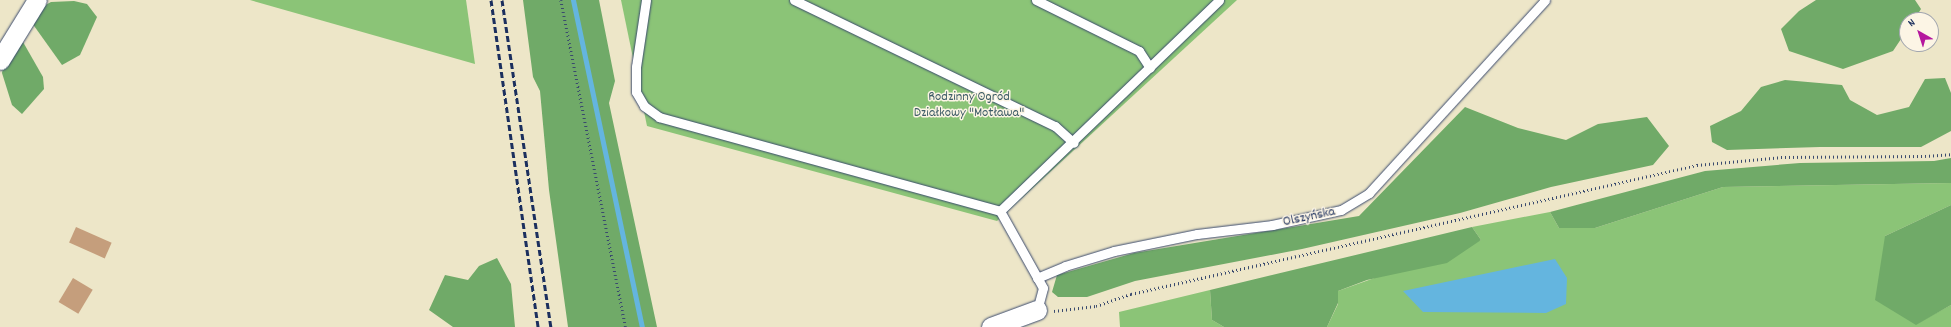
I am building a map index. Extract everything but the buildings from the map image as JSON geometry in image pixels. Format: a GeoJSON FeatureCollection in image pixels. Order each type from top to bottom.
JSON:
{"type":"FeatureCollection","features":[{"type":"Feature","properties":{"kind":"street"},"geometry":{"type":"LineString","coordinates":[[0,60],[37,0]]}},
{"type":"Feature","properties":{"kind":"street"},"geometry":{"type":"LineString","coordinates":[[991,327],[1037,310]]}},
{"type":"Feature","properties":{"kind":"lane"},"geometry":{"type":"LineString","coordinates":[[646,0],[636,67],[636,92],[644,106],[659,117],[1002,214],[1043,288],[1037,310]]}},
{"type":"Feature","properties":{"kind":"lane"},"geometry":{"type":"LineString","coordinates":[[794,0],[1055,126],[1074,143]]}},
{"type":"Feature","properties":{"kind":"lane"},"geometry":{"type":"LineString","coordinates":[[1036,0],[1139,51],[1150,68]]}},
{"type":"Feature","properties":{"kind":"lane"},"geometry":{"type":"LineString","coordinates":[[1002,214],[1219,0]]}},
{"type":"Feature","properties":{"kind":"lane","name":"Olszyńska"},"geometry":{"type":"LineString","coordinates":[[1037,278],[1065,266],[1114,251],[1197,234],[1272,225],[1341,210],[1369,193],[1545,0]]}},
{"type":"Feature","properties":{"kind":"path"},"geometry":{"type":"LineString","coordinates":[[561,0],[626,327]]}},
{"type":"Feature","properties":{"kind":"path"},"geometry":{"type":"LineString","coordinates":[[1037,310],[1071,310],[1096,306],[1138,292],[1697,165],[1781,157],[1925,156],[1951,154]]}},
{"type":"Feature","properties":{"kind":"green space"},"geometry":{"type":"Polygon","coordinates":[[[250,0],[466,0],[475,64],[250,0]]]}},
{"type":"Feature","properties":{"kind":"green space"},"geometry":{"type":"Polygon","coordinates":[[[523,0],[599,0],[615,81],[609,103],[657,327],[568,327],[549,190],[540,91],[533,77],[523,0]]]}},
{"type":"Feature","properties":{"kind":"green space","name":"Rodzinny Ogród Działkowy \"Motława\""},"geometry":{"type":"Polygon","coordinates":[[[621,0],[1237,0],[997,221],[647,126],[621,0]]]}},
{"type":"Feature","properties":{"kind":"green space"},"geometry":{"type":"Polygon","coordinates":[[[1816,0],[1915,0],[1921,9],[1919,12],[1899,12],[1899,42],[1893,51],[1843,69],[1789,51],[1781,29],[1799,11],[1816,0]]]}},
{"type":"Feature","properties":{"kind":"green space"},"geometry":{"type":"Polygon","coordinates":[[[74,1],[87,4],[97,17],[80,55],[62,65],[32,23],[38,9],[51,2],[74,1]]]}},
{"type":"Feature","properties":{"kind":"green space"},"geometry":{"type":"Polygon","coordinates":[[[23,42],[43,77],[44,89],[22,114],[12,105],[2,73],[4,63],[23,42]]]}},
{"type":"Feature","properties":{"kind":"green space"},"geometry":{"type":"Polygon","coordinates":[[[1945,78],[1951,93],[1951,131],[1921,147],[1820,147],[1727,150],[1712,142],[1710,126],[1741,111],[1761,87],[1785,80],[1842,85],[1850,100],[1877,115],[1909,107],[1925,79],[1945,78]]]}},
{"type":"Feature","properties":{"kind":"green space"},"geometry":{"type":"Polygon","coordinates":[[[1465,107],[1518,128],[1566,140],[1598,124],[1647,117],[1669,146],[1653,165],[1551,187],[1460,213],[1302,249],[1135,281],[1087,297],[1058,297],[1052,292],[1057,275],[1134,253],[1359,216],[1465,107]]]}},
{"type":"Feature","properties":{"kind":"green space"},"geometry":{"type":"Polygon","coordinates":[[[1951,158],[1951,183],[1723,187],[1595,228],[1559,228],[1550,212],[1705,171],[1800,163],[1934,161],[1951,158]]]}},
{"type":"Feature","properties":{"kind":"green space"},"geometry":{"type":"Polygon","coordinates":[[[1951,183],[1951,205],[1885,236],[1916,324],[1951,305],[1951,327],[1327,327],[1338,304],[1338,291],[1481,240],[1472,227],[1550,212],[1559,228],[1595,228],[1723,187],[1951,183]]]}},
{"type":"Feature","properties":{"kind":"green space"},"geometry":{"type":"Polygon","coordinates":[[[1951,205],[1951,305],[1916,325],[1875,300],[1885,236],[1951,205]]]}},
{"type":"Feature","properties":{"kind":"green space"},"geometry":{"type":"Polygon","coordinates":[[[1472,227],[1481,240],[1447,263],[1367,280],[1338,291],[1338,303],[1327,327],[1224,327],[1212,320],[1210,290],[1472,227]]]}},
{"type":"Feature","properties":{"kind":"green space"},"geometry":{"type":"Polygon","coordinates":[[[497,258],[511,284],[515,327],[453,327],[429,310],[445,275],[468,280],[479,266],[497,258]]]}},
{"type":"Feature","properties":{"kind":"green space"},"geometry":{"type":"Polygon","coordinates":[[[1210,290],[1212,320],[1224,327],[1120,327],[1119,312],[1210,290]]]}},
{"type":"Feature","properties":{"kind":"water"},"geometry":{"type":"Polygon","coordinates":[[[1555,259],[1567,278],[1566,304],[1546,313],[1423,312],[1403,291],[1555,259]]]}},
{"type":"Feature","properties":{"kind":"waterway"},"geometry":{"type":"LineString","coordinates":[[573,0],[642,327]]}},
{"type":"Feature","properties":{"kind":"railway"},"geometry":{"type":"LineString","coordinates":[[491,0],[538,327]]}},
{"type":"Feature","properties":{"kind":"railway"},"geometry":{"type":"LineString","coordinates":[[502,0],[551,327]]}}]}
